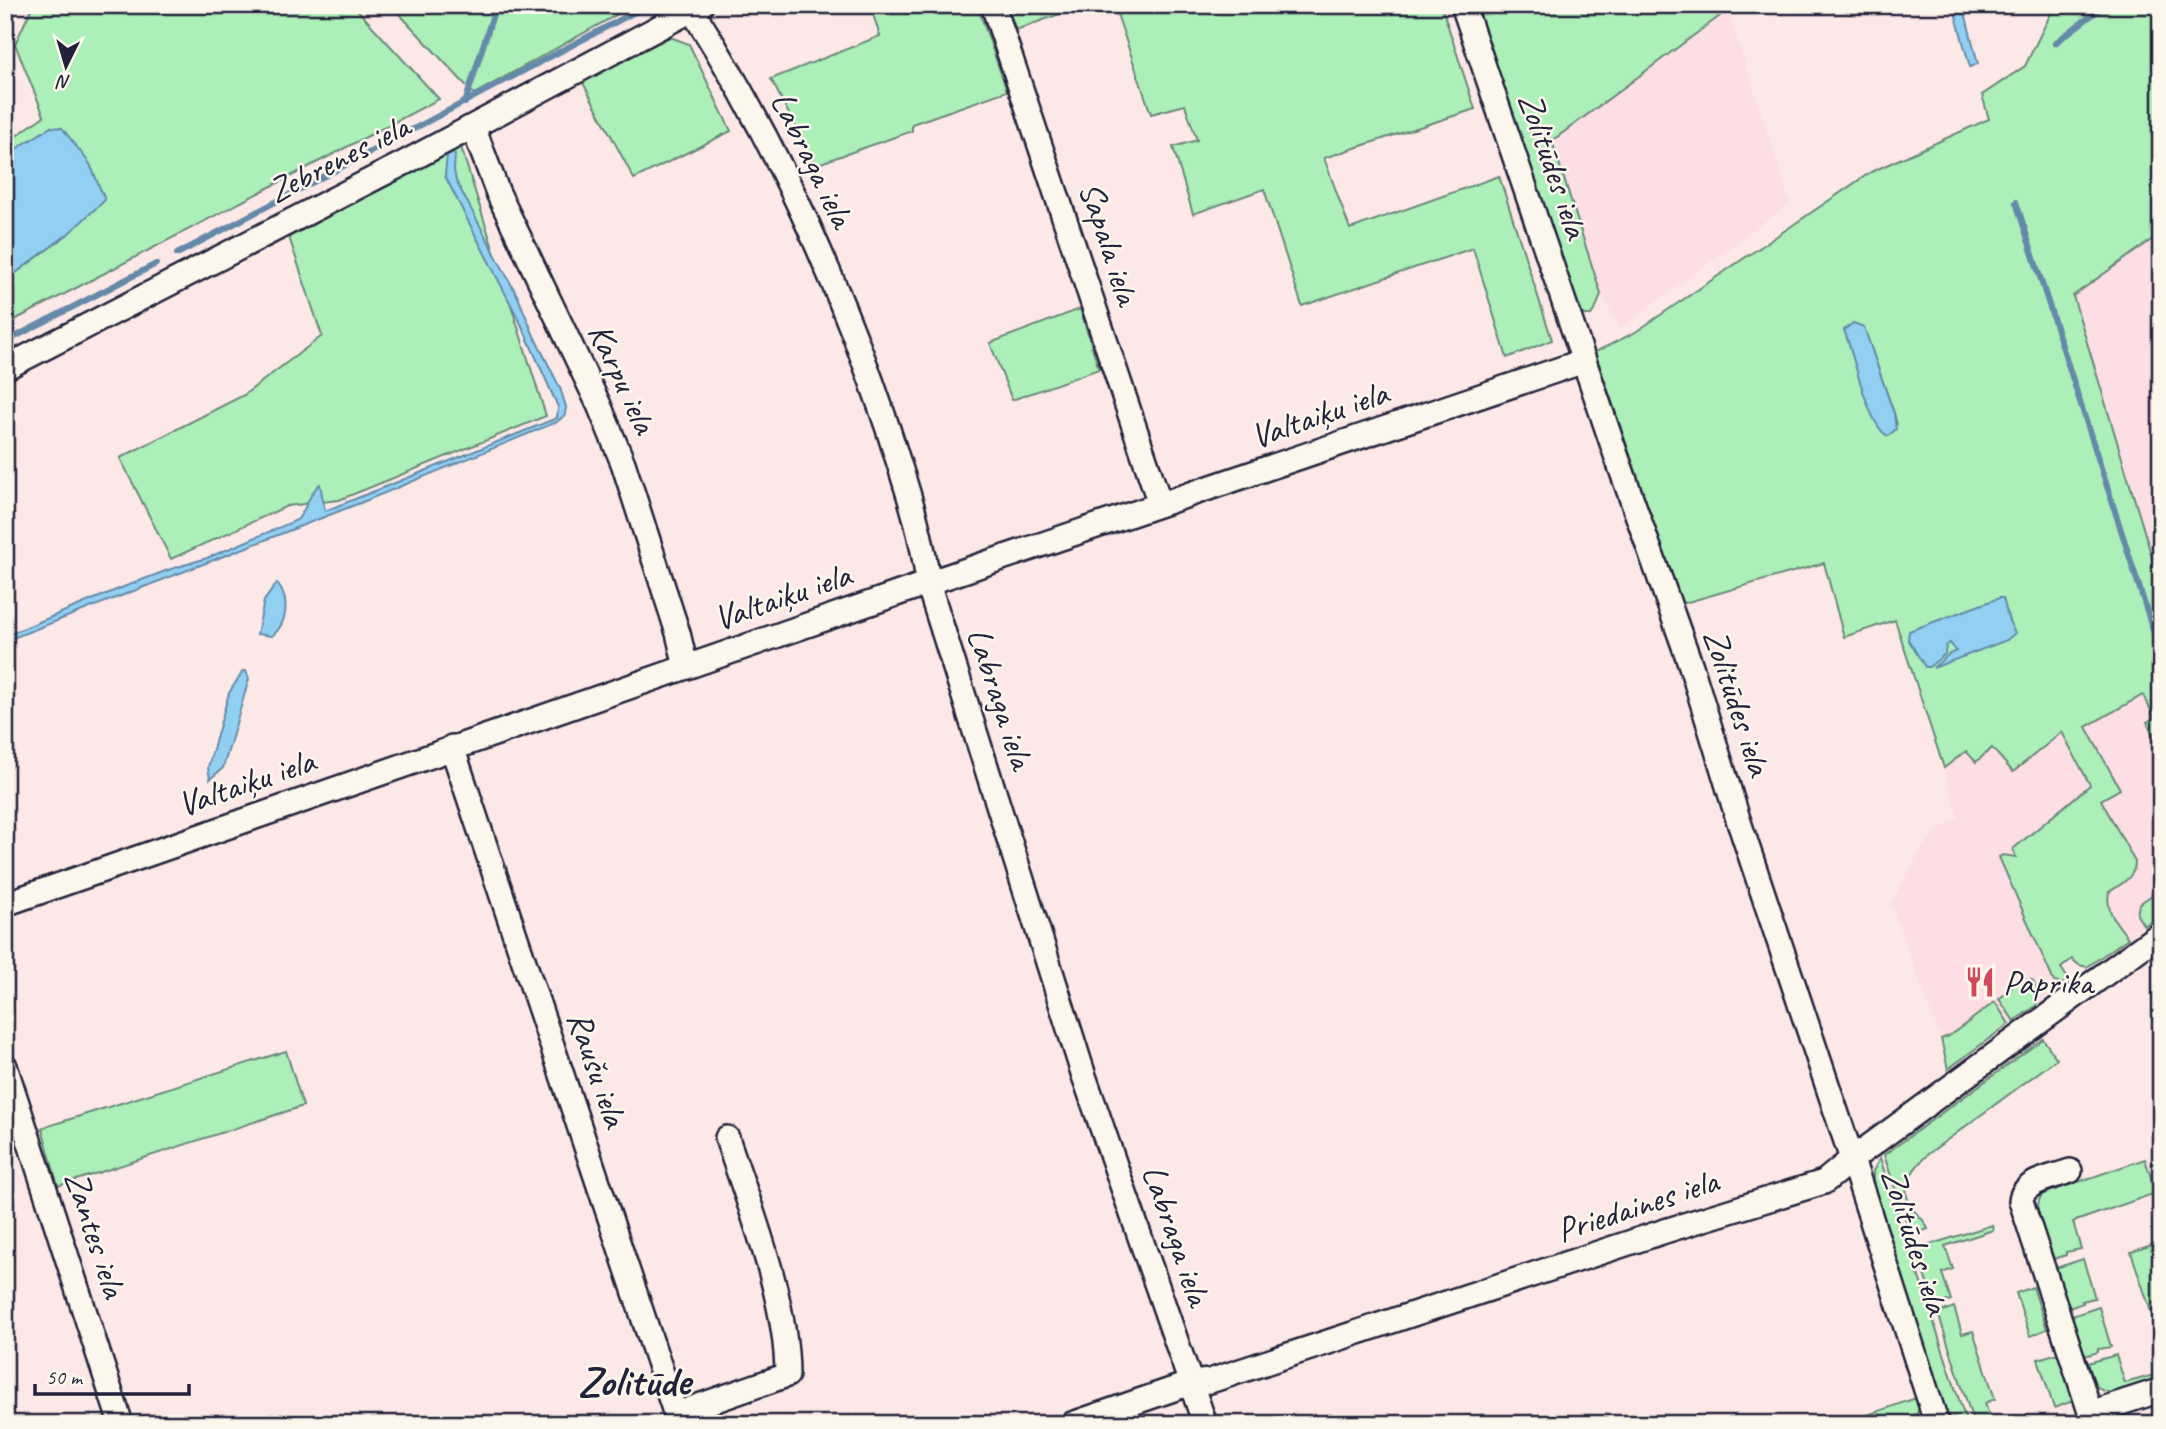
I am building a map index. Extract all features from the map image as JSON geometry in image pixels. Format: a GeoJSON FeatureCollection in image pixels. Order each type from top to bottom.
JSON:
{"type":"FeatureCollection","features":[{"type":"Feature","properties":{"kind":"street","name":"Sapala iela"},"geometry":{"type":"LineString","coordinates":[[993,5],[1160,504]]}},
{"type":"Feature","properties":{"kind":"street","name":"Zolitūdes iela"},"geometry":{"type":"LineString","coordinates":[[1463,5],[1691,666],[1738,819],[1937,1424]]}},
{"type":"Feature","properties":{"kind":"street","name":"Zebrenes iela"},"geometry":{"type":"LineString","coordinates":[[5,368],[696,8]]}},
{"type":"Feature","properties":{"kind":"street","name":"Labraga iela"},"geometry":{"type":"LineString","coordinates":[[696,8],[758,123],[814,238],[837,290],[899,461],[924,549],[928,583],[1083,1073],[1205,1424]]}},
{"type":"Feature","properties":{"kind":"street","name":"Karpu iela"},"geometry":{"type":"LineString","coordinates":[[472,127],[498,193],[599,405],[623,463],[678,633],[686,667]]}},
{"type":"Feature","properties":{"kind":"street","name":"Valtaiķu iela"},"geometry":{"type":"LineString","coordinates":[[5,904],[928,583],[1584,361]]}},
{"type":"Feature","properties":{"kind":"street","name":"Raušu iela"},"geometry":{"type":"LineString","coordinates":[[453,747],[677,1419],[787,1375],[787,1345],[766,1260],[727,1138]]}},
{"type":"Feature","properties":{"kind":"street","name":"Priedaines iela"},"geometry":{"type":"LineString","coordinates":[[1073,1424],[1191,1383],[1210,1381],[1653,1235],[1824,1182],[2161,933]]}},
{"type":"Feature","properties":{"kind":"street","name":"Zantes iela"},"geometry":{"type":"LineString","coordinates":[[5,1066],[121,1424]]}},
{"type":"Feature","properties":{"kind":"street"},"geometry":{"type":"LineString","coordinates":[[2070,1171],[2031,1185],[2022,1192],[2021,1201],[2092,1418],[2161,1390]]}},
{"type":"Feature","properties":{"kind":"shaded area"},"geometry":{"type":"Polygon","coordinates":[[[1728,10],[1790,203],[1620,328],[1601,294],[1551,141],[1728,10]]]}},
{"type":"Feature","properties":{"kind":"shaded area"},"geometry":{"type":"Polygon","coordinates":[[[2161,220],[2161,611],[2064,289],[2161,220]]]}},
{"type":"Feature","properties":{"kind":"shaded area"},"geometry":{"type":"Polygon","coordinates":[[[2143,695],[2155,718],[2147,722],[2161,751],[2161,889],[2139,904],[2140,921],[2144,926],[2128,938],[2108,910],[2107,901],[2109,892],[2135,871],[2135,862],[2101,799],[2119,789],[2086,727],[2143,695]]]}},
{"type":"Feature","properties":{"kind":"shaded area"},"geometry":{"type":"Polygon","coordinates":[[[2062,731],[2090,785],[2013,849],[2058,984],[2063,984],[1948,1069],[1941,1039],[1891,904],[1921,849],[1939,829],[1958,818],[1944,768],[1966,751],[1992,748],[2013,772],[2062,731]]]}},
{"type":"Feature","properties":{"kind":"green space"},"geometry":{"type":"Polygon","coordinates":[[[33,5],[353,5],[439,99],[5,325],[5,281],[68,234],[51,127],[5,156],[5,144],[44,116],[15,44],[33,5]]]}},
{"type":"Feature","properties":{"kind":"green space"},"geometry":{"type":"Polygon","coordinates":[[[391,5],[634,5],[474,94],[391,5]]]}},
{"type":"Feature","properties":{"kind":"green space"},"geometry":{"type":"Polygon","coordinates":[[[870,5],[977,5],[1007,91],[912,124],[912,131],[815,165],[771,79],[880,36],[870,5]]]}},
{"type":"Feature","properties":{"kind":"green space"},"geometry":{"type":"Polygon","coordinates":[[[1007,5],[1084,5],[1016,30],[1007,5]]]}},
{"type":"Feature","properties":{"kind":"green space"},"geometry":{"type":"Polygon","coordinates":[[[1114,5],[1441,5],[1475,109],[1324,158],[1350,229],[1499,176],[1552,340],[1507,358],[1473,248],[1302,306],[1264,189],[1193,214],[1173,147],[1197,140],[1185,105],[1151,114],[1114,5]]]}},
{"type":"Feature","properties":{"kind":"green space"},"geometry":{"type":"Polygon","coordinates":[[[1472,5],[1726,5],[1728,10],[1552,141],[1601,294],[1591,315],[1584,315],[1579,310],[1472,5]]]}},
{"type":"Feature","properties":{"kind":"green space"},"geometry":{"type":"Polygon","coordinates":[[[2055,5],[2161,5],[2161,233],[2073,296],[2161,587],[2161,751],[2147,722],[2155,718],[2143,695],[2086,727],[2120,789],[2101,800],[2135,862],[2133,872],[2109,892],[2108,899],[2113,917],[2128,938],[2087,967],[2072,959],[2061,968],[2069,980],[2063,984],[2054,982],[1999,857],[2016,857],[2013,849],[2090,785],[2062,732],[2013,772],[1992,748],[1976,762],[1966,751],[1944,768],[1895,620],[1844,637],[1824,563],[1681,604],[1595,352],[1634,333],[1871,172],[1989,119],[1982,95],[2025,66],[2055,5]],[[1864,328],[1845,330],[1897,425],[1864,328]]]}},
{"type":"Feature","properties":{"kind":"green space"},"geometry":{"type":"Polygon","coordinates":[[[670,37],[689,44],[731,131],[634,179],[582,81],[670,37]]]}},
{"type":"Feature","properties":{"kind":"green space"},"geometry":{"type":"Polygon","coordinates":[[[460,144],[546,416],[339,500],[287,506],[171,559],[120,458],[244,395],[322,336],[288,234],[460,144]]]}},
{"type":"Feature","properties":{"kind":"green space"},"geometry":{"type":"Polygon","coordinates":[[[1080,309],[1099,369],[1012,400],[990,343],[1080,309]]]}},
{"type":"Feature","properties":{"kind":"green space"},"geometry":{"type":"Polygon","coordinates":[[[2161,889],[2161,914],[2144,926],[2137,915],[2139,904],[2161,889]]]}},
{"type":"Feature","properties":{"kind":"green space"},"geometry":{"type":"Polygon","coordinates":[[[2032,980],[2039,993],[2036,1006],[2014,1021],[1999,999],[2010,990],[2014,981],[2032,980]]]}},
{"type":"Feature","properties":{"kind":"green space"},"geometry":{"type":"Polygon","coordinates":[[[1995,1002],[2009,1024],[1948,1069],[1941,1039],[1995,1002]]]}},
{"type":"Feature","properties":{"kind":"green space"},"geometry":{"type":"Polygon","coordinates":[[[2043,1039],[2057,1059],[1928,1154],[1912,1173],[1907,1188],[1909,1204],[1928,1229],[1919,1232],[1907,1224],[1884,1155],[2043,1039]]]}},
{"type":"Feature","properties":{"kind":"green space"},"geometry":{"type":"Polygon","coordinates":[[[286,1051],[303,1106],[58,1186],[42,1128],[286,1051]]]}},
{"type":"Feature","properties":{"kind":"green space"},"geometry":{"type":"Polygon","coordinates":[[[1880,1158],[1967,1424],[1947,1424],[1874,1193],[1873,1171],[1880,1158]]]}},
{"type":"Feature","properties":{"kind":"green space"},"geometry":{"type":"Polygon","coordinates":[[[2145,1159],[2156,1193],[2073,1222],[2081,1249],[2066,1252],[2066,1255],[2054,1259],[2039,1217],[2039,1200],[2043,1194],[2145,1159]]]}},
{"type":"Feature","properties":{"kind":"green space"},"geometry":{"type":"Polygon","coordinates":[[[1992,1225],[1993,1230],[1945,1246],[1953,1269],[1942,1273],[1951,1300],[1934,1305],[1916,1249],[1992,1225]]]}},
{"type":"Feature","properties":{"kind":"green space"},"geometry":{"type":"Polygon","coordinates":[[[2161,1242],[2161,1322],[2155,1324],[2131,1252],[2161,1242]]]}},
{"type":"Feature","properties":{"kind":"green space"},"geometry":{"type":"Polygon","coordinates":[[[2083,1259],[2095,1298],[2069,1308],[2056,1268],[2083,1259]]]}},
{"type":"Feature","properties":{"kind":"green space"},"geometry":{"type":"Polygon","coordinates":[[[2033,1287],[2047,1329],[2030,1336],[2016,1293],[2033,1287]]]}},
{"type":"Feature","properties":{"kind":"green space"},"geometry":{"type":"Polygon","coordinates":[[[1954,1307],[1962,1334],[1973,1331],[1995,1399],[1985,1403],[1992,1424],[1974,1424],[1938,1313],[1954,1307]]]}},
{"type":"Feature","properties":{"kind":"green space"},"geometry":{"type":"Polygon","coordinates":[[[2099,1307],[2111,1347],[2098,1349],[2098,1352],[2085,1356],[2072,1316],[2099,1307]]]}},
{"type":"Feature","properties":{"kind":"green space"},"geometry":{"type":"Polygon","coordinates":[[[2058,1353],[2073,1401],[2054,1408],[2038,1359],[2058,1353]]]}},
{"type":"Feature","properties":{"kind":"green space"},"geometry":{"type":"Polygon","coordinates":[[[2116,1355],[2125,1383],[2161,1373],[2161,1378],[2118,1392],[2102,1390],[2096,1385],[2088,1363],[2116,1355]]]}},
{"type":"Feature","properties":{"kind":"green space"},"geometry":{"type":"Polygon","coordinates":[[[1916,1398],[1919,1406],[1917,1414],[1889,1424],[1859,1424],[1857,1421],[1842,1424],[1916,1398]]]}},
{"type":"Feature","properties":{"kind":"water"},"geometry":{"type":"Polygon","coordinates":[[[1953,5],[1963,5],[1978,64],[1970,67],[1953,5]]]}},
{"type":"Feature","properties":{"kind":"water"},"geometry":{"type":"Polygon","coordinates":[[[51,127],[62,128],[90,164],[105,200],[68,234],[5,281],[5,156],[51,127]]]}},
{"type":"Feature","properties":{"kind":"water"},"geometry":{"type":"Polygon","coordinates":[[[447,154],[455,154],[456,181],[518,297],[560,388],[566,407],[565,415],[557,422],[360,503],[5,641],[5,636],[297,520],[320,484],[325,511],[557,418],[558,407],[523,328],[445,176],[447,154]]]}},
{"type":"Feature","properties":{"kind":"water"},"geometry":{"type":"Polygon","coordinates":[[[1853,323],[1864,327],[1894,414],[1896,429],[1888,436],[1874,419],[1844,330],[1853,323]]]}},
{"type":"Feature","properties":{"kind":"water"},"geometry":{"type":"Polygon","coordinates":[[[277,583],[284,596],[284,618],[272,636],[257,634],[264,601],[277,583]]]}},
{"type":"Feature","properties":{"kind":"water"},"geometry":{"type":"Polygon","coordinates":[[[2003,598],[2015,633],[2007,640],[1933,668],[1956,651],[1950,643],[1946,646],[1945,654],[1929,667],[1925,667],[1908,639],[1909,631],[2003,598]]]}},
{"type":"Feature","properties":{"kind":"water"},"geometry":{"type":"Polygon","coordinates":[[[243,671],[246,671],[249,679],[223,768],[210,779],[208,767],[229,693],[243,671]]]}},
{"type":"Feature","properties":{"kind":"waterway"},"geometry":{"type":"LineString","coordinates":[[465,103],[496,5]]}},
{"type":"Feature","properties":{"kind":"waterway"},"geometry":{"type":"LineString","coordinates":[[177,254],[648,5]]}},
{"type":"Feature","properties":{"kind":"waterway"},"geometry":{"type":"LineString","coordinates":[[2055,43],[2105,5]]}},
{"type":"Feature","properties":{"kind":"waterway"},"geometry":{"type":"LineString","coordinates":[[2016,202],[2161,655]]}},
{"type":"Feature","properties":{"kind":"waterway"},"geometry":{"type":"LineString","coordinates":[[5,342],[156,264]]}},
{"type":"Feature","properties":{"kind":"place","name":"Paprika"},"geometry":{"type":"Point","coordinates":[1980,982]}},
{"type":"Feature","properties":{"kind":"district","name":"Zolitūde"},"geometry":{"type":"Point","coordinates":[634,1380]}}]}
